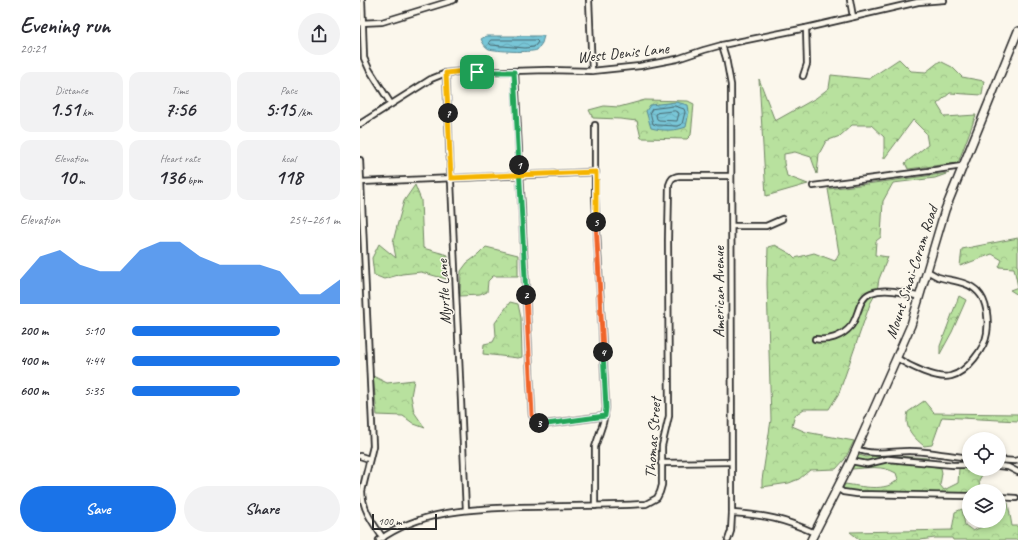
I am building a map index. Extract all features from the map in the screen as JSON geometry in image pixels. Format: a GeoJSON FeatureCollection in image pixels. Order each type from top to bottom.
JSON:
{"type":"FeatureCollection","features":[{"type":"Feature","properties":{"kind":"main road","name":"Mount Sinai-Coram Road"},"geometry":{"type":"LineString","coordinates":[[813,536],[851,461],[911,326],[945,210],[1018,31]]}},
{"type":"Feature","properties":{"kind":"street"},"geometry":{"type":"LineString","coordinates":[[362,0],[361,23],[364,58],[369,69],[391,104]]}},
{"type":"Feature","properties":{"kind":"street"},"geometry":{"type":"LineString","coordinates":[[361,23],[388,20],[454,0]]}},
{"type":"Feature","properties":{"kind":"street"},"geometry":{"type":"LineString","coordinates":[[588,0],[592,71]]}},
{"type":"Feature","properties":{"kind":"street"},"geometry":{"type":"LineString","coordinates":[[850,0],[853,17]]}},
{"type":"Feature","properties":{"kind":"street","name":"West Denis Lane"},"geometry":{"type":"LineString","coordinates":[[360,124],[431,79],[446,73],[465,71],[592,71],[640,66],[677,59],[722,45],[806,28],[918,2],[944,0]]}},
{"type":"Feature","properties":{"kind":"street"},"geometry":{"type":"LineString","coordinates":[[803,76],[807,64],[806,28]]}},
{"type":"Feature","properties":{"kind":"street","name":"American Avenue"},"geometry":{"type":"LineString","coordinates":[[722,45],[731,85],[732,513],[731,531],[728,540]]}},
{"type":"Feature","properties":{"kind":"street"},"geometry":{"type":"LineString","coordinates":[[514,72],[532,415],[537,422],[547,424],[605,416]]}},
{"type":"Feature","properties":{"kind":"street","name":"Myrtle Lane"},"geometry":{"type":"LineString","coordinates":[[446,73],[466,510]]}},
{"type":"Feature","properties":{"kind":"street"},"geometry":{"type":"LineString","coordinates":[[595,125],[596,209],[606,408],[603,423],[595,446],[595,506]]}},
{"type":"Feature","properties":{"kind":"street"},"geometry":{"type":"LineString","coordinates":[[360,160],[373,441],[373,452],[362,491],[362,498],[367,512],[381,539]]}},
{"type":"Feature","properties":{"kind":"street"},"geometry":{"type":"LineString","coordinates":[[813,186],[962,166]]}},
{"type":"Feature","properties":{"kind":"street"},"geometry":{"type":"LineString","coordinates":[[361,182],[596,172]]}},
{"type":"Feature","properties":{"kind":"street","name":"Thomas Street"},"geometry":{"type":"LineString","coordinates":[[381,539],[400,528],[430,517],[466,510],[646,504],[657,498],[662,485],[662,446],[669,416],[668,191],[670,180],[678,176],[731,176]]}},
{"type":"Feature","properties":{"kind":"street"},"geometry":{"type":"LineString","coordinates":[[732,226],[766,226],[782,219]]}},
{"type":"Feature","properties":{"kind":"street"},"geometry":{"type":"LineString","coordinates":[[897,358],[908,365],[930,374],[951,376],[966,368],[980,351],[988,334],[984,302],[978,292],[968,285],[938,277],[927,271]]}},
{"type":"Feature","properties":{"kind":"street"},"geometry":{"type":"LineString","coordinates":[[815,339],[823,340],[837,337],[851,326],[864,297],[870,293],[880,290],[900,292],[920,297]]}},
{"type":"Feature","properties":{"kind":"street"},"geometry":{"type":"LineString","coordinates":[[856,449],[865,452],[910,451],[962,457]]}},
{"type":"Feature","properties":{"kind":"street"},"geometry":{"type":"LineString","coordinates":[[360,456],[370,460]]}},
{"type":"Feature","properties":{"kind":"street"},"geometry":{"type":"LineString","coordinates":[[851,461],[867,464],[888,459],[962,464]]}},
{"type":"Feature","properties":{"kind":"street"},"geometry":{"type":"LineString","coordinates":[[1006,460],[1018,460]]}},
{"type":"Feature","properties":{"kind":"street"},"geometry":{"type":"LineString","coordinates":[[661,463],[731,462]]}},
{"type":"Feature","properties":{"kind":"street"},"geometry":{"type":"LineString","coordinates":[[1006,467],[1018,472]]}},
{"type":"Feature","properties":{"kind":"street"},"geometry":{"type":"LineString","coordinates":[[837,488],[844,492],[856,494],[962,496]]}},
{"type":"Feature","properties":{"kind":"street"},"geometry":{"type":"LineString","coordinates":[[1006,497],[1016,498]]}},
{"type":"Feature","properties":{"kind":"street"},"geometry":{"type":"LineString","coordinates":[[732,513],[755,514],[781,519],[813,536]]}},
{"type":"Feature","properties":{"kind":"green space"},"geometry":{"type":"Polygon","coordinates":[[[899,59],[911,71],[926,72],[940,61],[952,67],[962,77],[984,81],[982,95],[950,93],[937,104],[945,117],[976,115],[958,163],[908,169],[905,163],[928,145],[926,133],[913,120],[884,159],[884,137],[871,125],[852,125],[840,136],[826,141],[819,154],[817,174],[811,157],[795,152],[784,154],[784,163],[787,176],[808,184],[766,196],[759,79],[775,121],[816,98],[829,88],[831,75],[869,79],[899,59]]]}},
{"type":"Feature","properties":{"kind":"green space"},"geometry":{"type":"Polygon","coordinates":[[[645,100],[688,101],[694,104],[691,135],[687,139],[641,138],[637,121],[593,118],[589,110],[604,106],[619,107],[645,100]]]}},
{"type":"Feature","properties":{"kind":"green space"},"geometry":{"type":"Polygon","coordinates":[[[949,173],[935,178],[893,183],[883,201],[881,237],[876,241],[875,255],[888,257],[839,393],[829,409],[804,409],[795,415],[792,426],[806,432],[854,441],[845,459],[836,469],[810,470],[799,479],[789,483],[762,487],[771,420],[767,284],[768,247],[775,245],[795,258],[814,253],[835,261],[839,253],[828,189],[949,173]]]}},
{"type":"Feature","properties":{"kind":"green space"},"geometry":{"type":"Polygon","coordinates":[[[415,185],[421,200],[423,248],[448,255],[446,279],[421,272],[402,274],[384,279],[374,275],[372,258],[379,244],[396,258],[393,242],[397,226],[404,201],[415,185]]]}},
{"type":"Feature","properties":{"kind":"green space"},"geometry":{"type":"Polygon","coordinates":[[[1018,238],[1018,287],[1014,268],[999,267],[1002,260],[992,254],[960,266],[962,249],[1018,238]]]}},
{"type":"Feature","properties":{"kind":"green space"},"geometry":{"type":"Polygon","coordinates":[[[486,247],[518,255],[518,276],[493,276],[488,281],[487,292],[480,295],[460,296],[461,271],[467,263],[486,247]]]}},
{"type":"Feature","properties":{"kind":"green space"},"geometry":{"type":"Polygon","coordinates":[[[1018,287],[1018,295],[1010,290],[1018,287]]]}},
{"type":"Feature","properties":{"kind":"green space"},"geometry":{"type":"Polygon","coordinates":[[[959,296],[966,300],[952,332],[940,354],[940,346],[959,296]]]}},
{"type":"Feature","properties":{"kind":"green space"},"geometry":{"type":"Polygon","coordinates":[[[510,302],[518,304],[521,318],[522,357],[518,358],[483,354],[484,344],[493,342],[496,336],[495,323],[510,302]]]}},
{"type":"Feature","properties":{"kind":"green space"},"geometry":{"type":"Polygon","coordinates":[[[373,376],[387,383],[414,380],[411,396],[414,412],[425,428],[414,424],[403,416],[377,415],[373,376]]]}},
{"type":"Feature","properties":{"kind":"green space"},"geometry":{"type":"Polygon","coordinates":[[[924,401],[934,413],[1018,414],[1018,421],[942,417],[932,445],[924,446],[910,431],[907,418],[908,412],[924,401]]]}},
{"type":"Feature","properties":{"kind":"green space"},"geometry":{"type":"Polygon","coordinates":[[[859,455],[866,457],[879,455],[929,458],[916,463],[941,468],[942,473],[940,485],[944,490],[958,483],[959,468],[962,468],[962,476],[982,476],[979,480],[979,484],[962,484],[962,493],[906,494],[842,490],[845,484],[873,488],[887,486],[898,479],[896,473],[891,470],[875,468],[852,469],[859,455]]]}},
{"type":"Feature","properties":{"kind":"green space"},"geometry":{"type":"Polygon","coordinates":[[[1006,503],[1008,503],[1012,526],[1018,526],[1018,540],[953,540],[952,538],[935,538],[920,540],[860,540],[850,532],[952,530],[955,512],[962,509],[962,528],[969,528],[973,531],[979,528],[1006,528],[1006,503]]]}},
{"type":"Feature","properties":{"kind":"water"},"geometry":{"type":"Polygon","coordinates":[[[486,36],[544,36],[542,43],[537,50],[521,52],[489,49],[485,46],[481,39],[486,36]]]}},
{"type":"Feature","properties":{"kind":"water"},"geometry":{"type":"Polygon","coordinates":[[[676,102],[688,105],[689,112],[686,127],[669,130],[651,128],[646,111],[650,105],[676,102]]]}},
{"type":"Feature","properties":{"kind":"route"},"geometry":{"type":"LineString","coordinates":[[477,72],[465,71],[446,73],[451,178],[520,175],[596,172],[595,195],[597,252],[606,408],[605,416],[547,424],[537,422],[532,415],[522,200],[520,175],[514,72],[477,72]]}}]}
